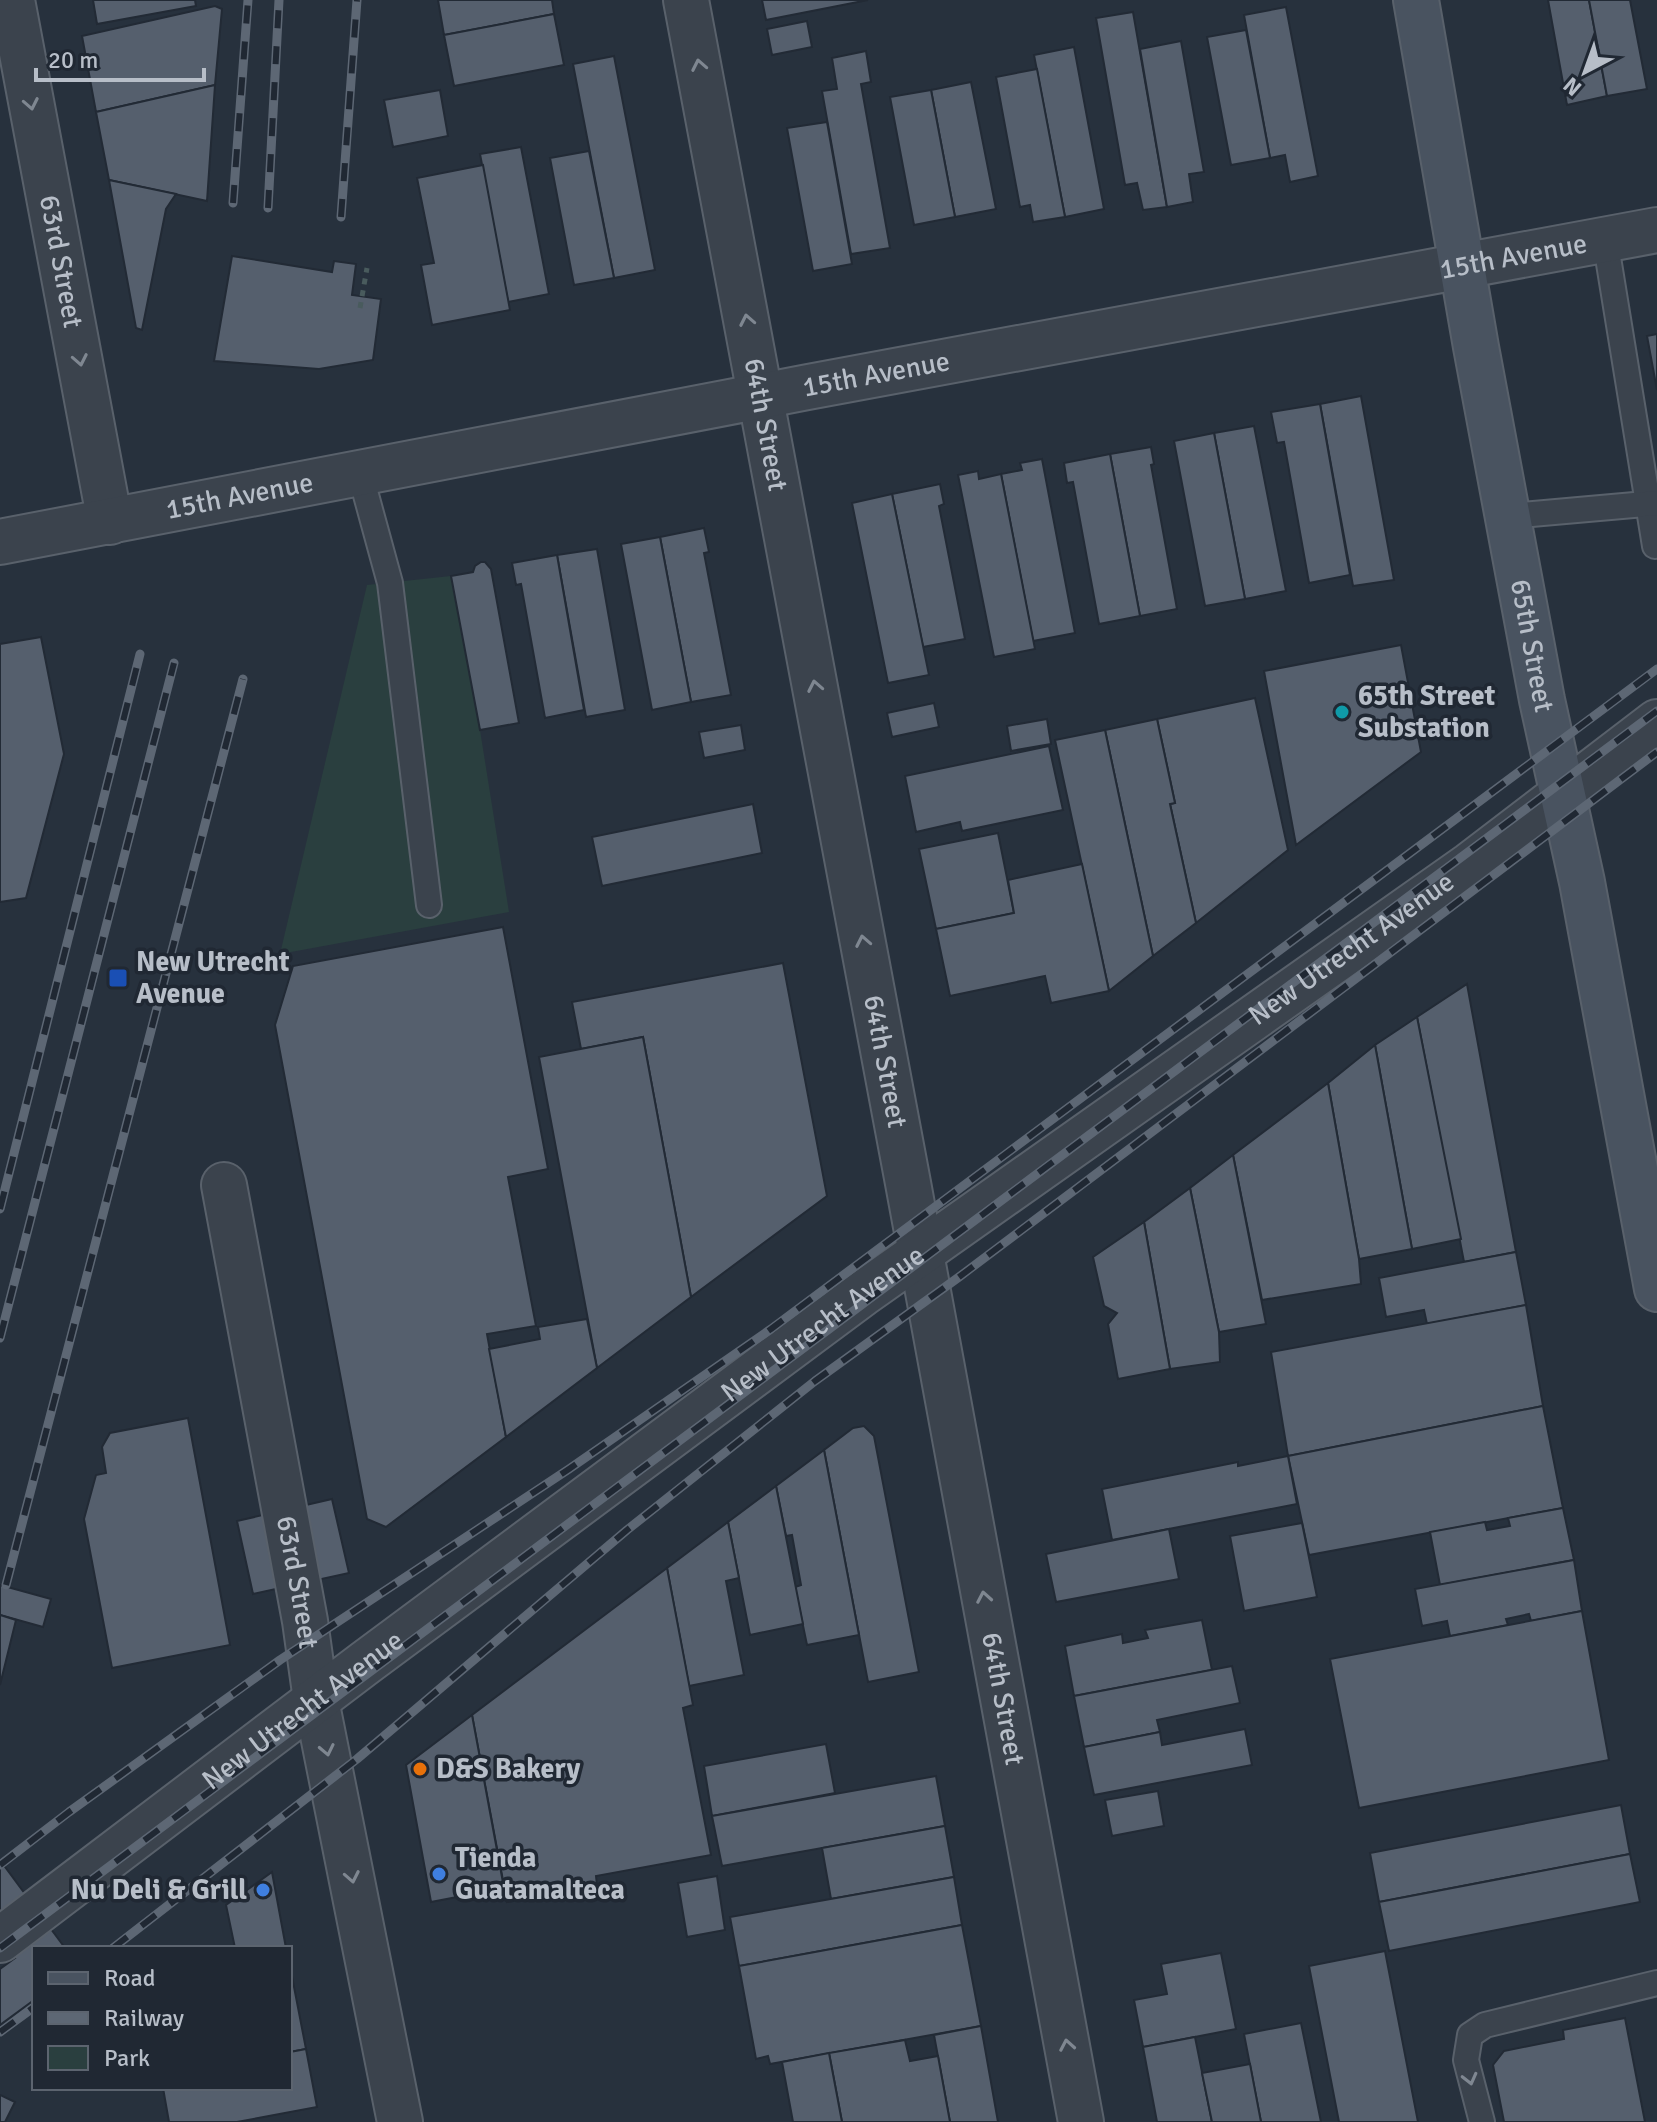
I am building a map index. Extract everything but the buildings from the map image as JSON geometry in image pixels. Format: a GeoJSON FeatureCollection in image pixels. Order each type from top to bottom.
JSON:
{"type":"FeatureCollection","features":[{"type":"Feature","properties":{"kind":"main road","name":"65th Street"},"geometry":{"type":"LineString","coordinates":[[1416,0],[1542,700],[1585,898],[1657,1289]]}},
{"type":"Feature","properties":{"kind":"street","name":"63rd Street"},"geometry":{"type":"LineString","coordinates":[[12,0],[110,522]]}},
{"type":"Feature","properties":{"kind":"street","name":"64th Street"},"geometry":{"type":"LineString","coordinates":[[686,0],[1081,2122]]}},
{"type":"Feature","properties":{"kind":"street","name":"15th Avenue"},"geometry":{"type":"LineString","coordinates":[[0,542],[761,396],[1657,230]]}},
{"type":"Feature","properties":{"kind":"street","name":"New Utrecht Avenue"},"geometry":{"type":"LineString","coordinates":[[0,1940],[316,1700],[920,1252],[1470,865],[1657,722]]}},
{"type":"Feature","properties":{"kind":"street","name":"63rd Street"},"geometry":{"type":"LineString","coordinates":[[224,1185],[305,1621],[316,1700],[400,2122]]}},
{"type":"Feature","properties":{"kind":"lane"},"geometry":{"type":"LineString","coordinates":[[1605,239],[1653,503],[1655,546]]}},
{"type":"Feature","properties":{"kind":"lane"},"geometry":{"type":"LineString","coordinates":[[360,473],[390,583],[429,905]]}},
{"type":"Feature","properties":{"kind":"lane"},"geometry":{"type":"LineString","coordinates":[[1509,516],[1653,503]]}},
{"type":"Feature","properties":{"kind":"lane"},"geometry":{"type":"LineString","coordinates":[[1482,2122],[1466,2060],[1470,2035],[1485,2025],[1657,1983]]}},
{"type":"Feature","properties":{"kind":"path"},"geometry":{"type":"LineString","coordinates":[[360,308],[367,268]]}},
{"type":"Feature","properties":{"kind":"green space"},"geometry":{"type":"Polygon","coordinates":[[[451,576],[509,912],[280,954],[367,585],[451,576]]]}},
{"type":"Feature","properties":{"kind":"railway"},"geometry":{"type":"LineString","coordinates":[[233,203],[248,0]]}},
{"type":"Feature","properties":{"kind":"railway"},"geometry":{"type":"LineString","coordinates":[[268,208],[279,0]]}},
{"type":"Feature","properties":{"kind":"railway"},"geometry":{"type":"LineString","coordinates":[[341,217],[357,0]]}},
{"type":"Feature","properties":{"kind":"railway"},"geometry":{"type":"LineString","coordinates":[[0,1209],[140,654]]}},
{"type":"Feature","properties":{"kind":"railway"},"geometry":{"type":"LineString","coordinates":[[0,1338],[174,663]]}},
{"type":"Feature","properties":{"kind":"railway"},"geometry":{"type":"LineString","coordinates":[[0,1865],[280,1660],[569,1469],[771,1329],[1657,669]]}},
{"type":"Feature","properties":{"kind":"railway"},"geometry":{"type":"LineString","coordinates":[[6,1585],[243,679]]}},
{"type":"Feature","properties":{"kind":"railway"},"geometry":{"type":"LineString","coordinates":[[0,1948],[1657,711]]}},
{"type":"Feature","properties":{"kind":"railway"},"geometry":{"type":"LineString","coordinates":[[116,1946],[357,1759],[627,1530],[815,1381],[959,1277],[1657,752]]}},
{"type":"Feature","properties":{"kind":"railway"},"geometry":{"type":"LineString","coordinates":[[0,2032],[32,2008]]}},
{"type":"Feature","properties":{"kind":"place","name":"65th Street Substation"},"geometry":{"type":"Point","coordinates":[1342,712]}},
{"type":"Feature","properties":{"kind":"place","name":"New Utrecht Avenue"},"geometry":{"type":"Point","coordinates":[118,978]}},
{"type":"Feature","properties":{"kind":"place","name":"D&S Bakery"},"geometry":{"type":"Point","coordinates":[420,1769]}},
{"type":"Feature","properties":{"kind":"place","name":"Tienda Guatamalteca"},"geometry":{"type":"Point","coordinates":[439,1874]}},
{"type":"Feature","properties":{"kind":"place","name":"Nu Deli & Grill"},"geometry":{"type":"Point","coordinates":[263,1890]}}]}
